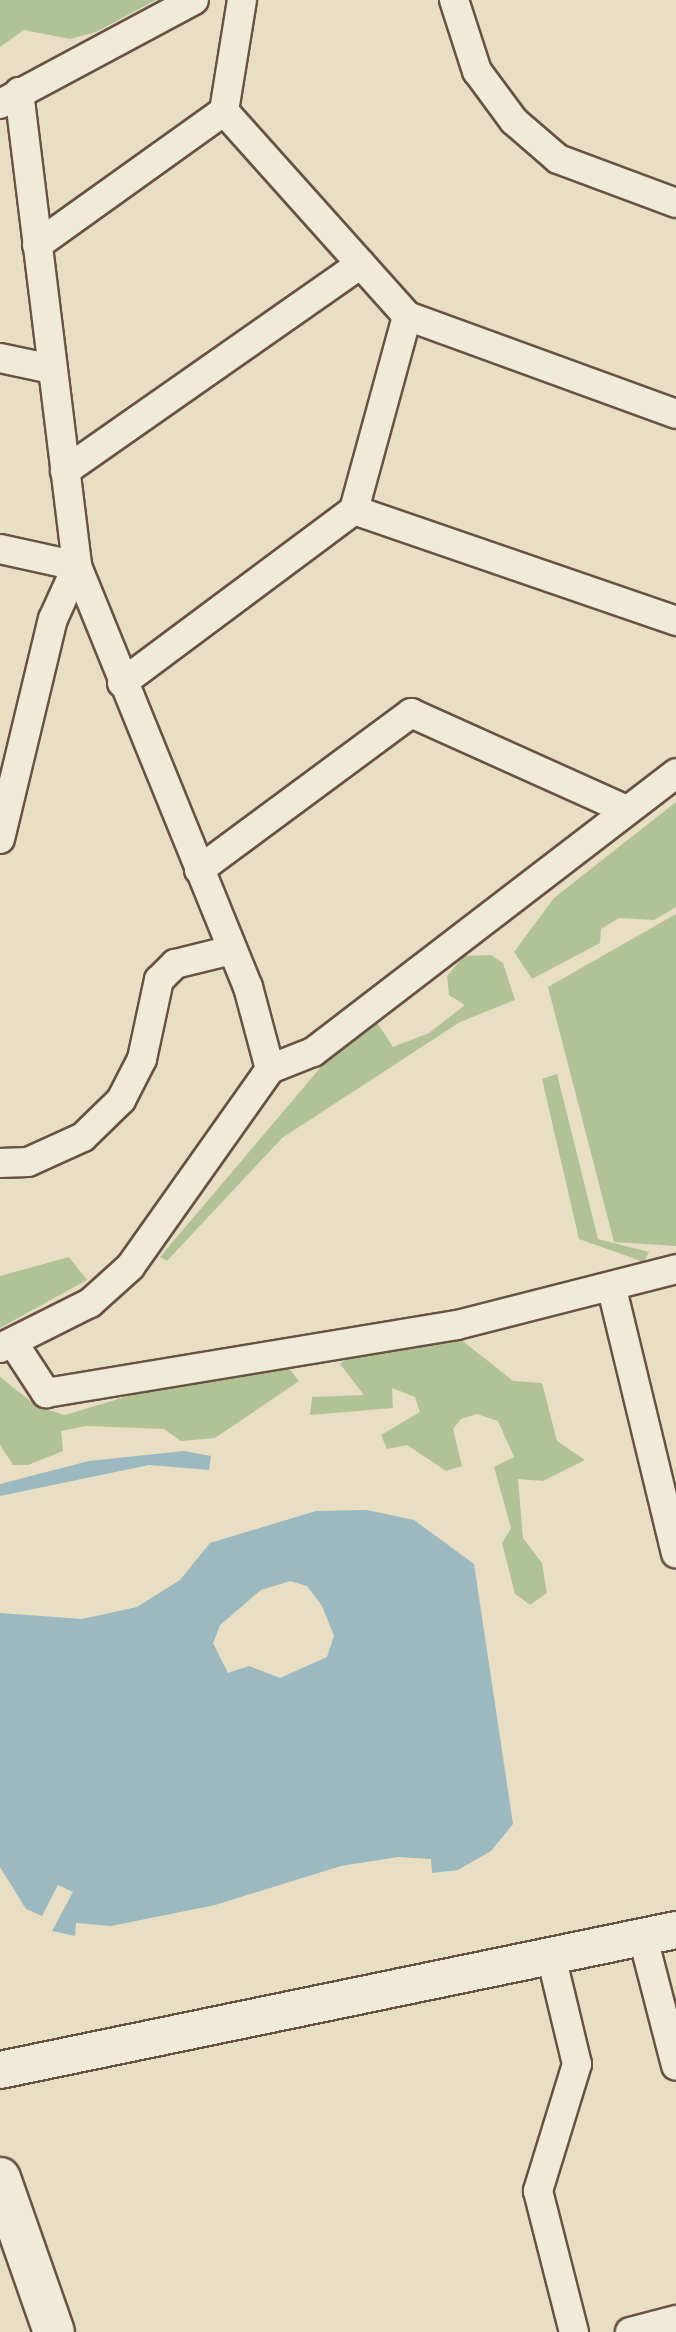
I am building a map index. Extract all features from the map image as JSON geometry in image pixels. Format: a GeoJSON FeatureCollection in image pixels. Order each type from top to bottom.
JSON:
{"type":"FeatureCollection","features":[{"type":"Feature","properties":{"kind":"main road"},"geometry":{"type":"LineString","coordinates":[[0,2178],[54,2332]]}},
{"type":"Feature","properties":{"kind":"street"},"geometry":{"type":"LineString","coordinates":[[194,0],[9,98],[37,245],[77,566],[232,950],[270,1069]]}},
{"type":"Feature","properties":{"kind":"street"},"geometry":{"type":"LineString","coordinates":[[37,245],[224,111],[242,0]]}},
{"type":"Feature","properties":{"kind":"street"},"geometry":{"type":"LineString","coordinates":[[454,0],[477,71],[514,121],[558,159],[676,203]]}},
{"type":"Feature","properties":{"kind":"street"},"geometry":{"type":"LineString","coordinates":[[224,111],[407,316],[676,414]]}},
{"type":"Feature","properties":{"kind":"street"},"geometry":{"type":"LineString","coordinates":[[65,471],[361,264]]}},
{"type":"Feature","properties":{"kind":"street"},"geometry":{"type":"LineString","coordinates":[[122,683],[354,510],[407,316]]}},
{"type":"Feature","properties":{"kind":"street"},"geometry":{"type":"LineString","coordinates":[[0,358],[52,369]]}},
{"type":"Feature","properties":{"kind":"street"},"geometry":{"type":"LineString","coordinates":[[354,510],[676,621]]}},
{"type":"Feature","properties":{"kind":"street"},"geometry":{"type":"LineString","coordinates":[[0,549],[77,566]]}},
{"type":"Feature","properties":{"kind":"street"},"geometry":{"type":"LineString","coordinates":[[0,839],[11,747],[53,619],[77,566]]}},
{"type":"Feature","properties":{"kind":"street"},"geometry":{"type":"LineString","coordinates":[[199,870],[411,713],[627,810]]}},
{"type":"Feature","properties":{"kind":"street"},"geometry":{"type":"LineString","coordinates":[[676,773],[313,1052],[270,1069],[130,1267],[90,1303],[7,1346],[46,1393],[457,1325],[612,1289],[676,1269]]}},
{"type":"Feature","properties":{"kind":"street"},"geometry":{"type":"LineString","coordinates":[[0,1163],[28,1162],[83,1137],[121,1100],[142,1059],[159,980],[175,964],[232,950]]}},
{"type":"Feature","properties":{"kind":"street"},"geometry":{"type":"LineString","coordinates":[[612,1289],[676,1553]]}},
{"type":"Feature","properties":{"kind":"street"},"geometry":{"type":"LineString","coordinates":[[0,2070],[552,1960],[660,1934],[676,2066]]}},
{"type":"Feature","properties":{"kind":"street"},"geometry":{"type":"LineString","coordinates":[[552,1960],[577,2064],[544,2152],[538,2191],[574,2332]]}},
{"type":"Feature","properties":{"kind":"street"},"geometry":{"type":"LineString","coordinates":[[630,2332],[676,2320]]}},
{"type":"Feature","properties":{"kind":"green space"},"geometry":{"type":"Polygon","coordinates":[[[0,0],[156,0],[96,32],[70,39],[24,30],[0,47],[0,0]]]}},
{"type":"Feature","properties":{"kind":"green space"},"geometry":{"type":"Polygon","coordinates":[[[676,802],[676,907],[654,920],[619,918],[601,929],[600,943],[532,979],[514,952],[554,898],[676,802]]]}},
{"type":"Feature","properties":{"kind":"green space"},"geometry":{"type":"Polygon","coordinates":[[[676,914],[676,1246],[614,1242],[548,987],[676,914]]]}},
{"type":"Feature","properties":{"kind":"green space"},"geometry":{"type":"Polygon","coordinates":[[[491,955],[503,963],[515,1000],[460,1022],[282,1138],[167,1261],[160,1257],[326,1061],[376,1021],[393,1047],[429,1033],[465,1005],[449,995],[447,976],[464,956],[491,955]]]}},
{"type":"Feature","properties":{"kind":"green space"},"geometry":{"type":"Polygon","coordinates":[[[557,1074],[598,1239],[649,1252],[644,1262],[579,1239],[542,1079],[557,1074]]]}},
{"type":"Feature","properties":{"kind":"green space"},"geometry":{"type":"Polygon","coordinates":[[[69,1257],[87,1280],[0,1328],[0,1276],[69,1257]]]}},
{"type":"Feature","properties":{"kind":"green space"},"geometry":{"type":"Polygon","coordinates":[[[454,1334],[513,1381],[542,1383],[557,1441],[585,1460],[543,1481],[518,1479],[523,1538],[542,1563],[547,1593],[530,1605],[515,1594],[502,1543],[511,1528],[494,1467],[514,1457],[498,1421],[477,1414],[461,1419],[453,1429],[462,1466],[446,1471],[407,1445],[387,1449],[381,1435],[420,1412],[415,1397],[392,1388],[393,1408],[310,1415],[312,1397],[364,1395],[340,1364],[357,1350],[454,1334]]]}},
{"type":"Feature","properties":{"kind":"green space"},"geometry":{"type":"Polygon","coordinates":[[[288,1367],[299,1381],[215,1438],[181,1441],[164,1429],[86,1426],[61,1431],[63,1451],[28,1465],[13,1465],[0,1445],[0,1377],[38,1407],[65,1415],[155,1388],[288,1367]]]}},
{"type":"Feature","properties":{"kind":"water"},"geometry":{"type":"Polygon","coordinates":[[[184,1451],[211,1456],[209,1470],[149,1465],[0,1496],[0,1484],[89,1461],[184,1451]]]}},
{"type":"Feature","properties":{"kind":"water"},"geometry":{"type":"Polygon","coordinates":[[[367,1510],[414,1520],[474,1564],[513,1824],[491,1851],[458,1870],[432,1873],[431,1859],[398,1857],[341,1866],[215,1905],[111,1926],[76,1923],[75,1936],[52,1931],[73,1892],[58,1885],[42,1916],[26,1909],[0,1867],[0,1613],[82,1619],[137,1607],[180,1580],[210,1543],[316,1511],[367,1510]],[[290,1581],[261,1590],[220,1625],[213,1643],[228,1673],[249,1666],[280,1678],[327,1657],[334,1636],[322,1606],[307,1586],[290,1581]]]}}]}
